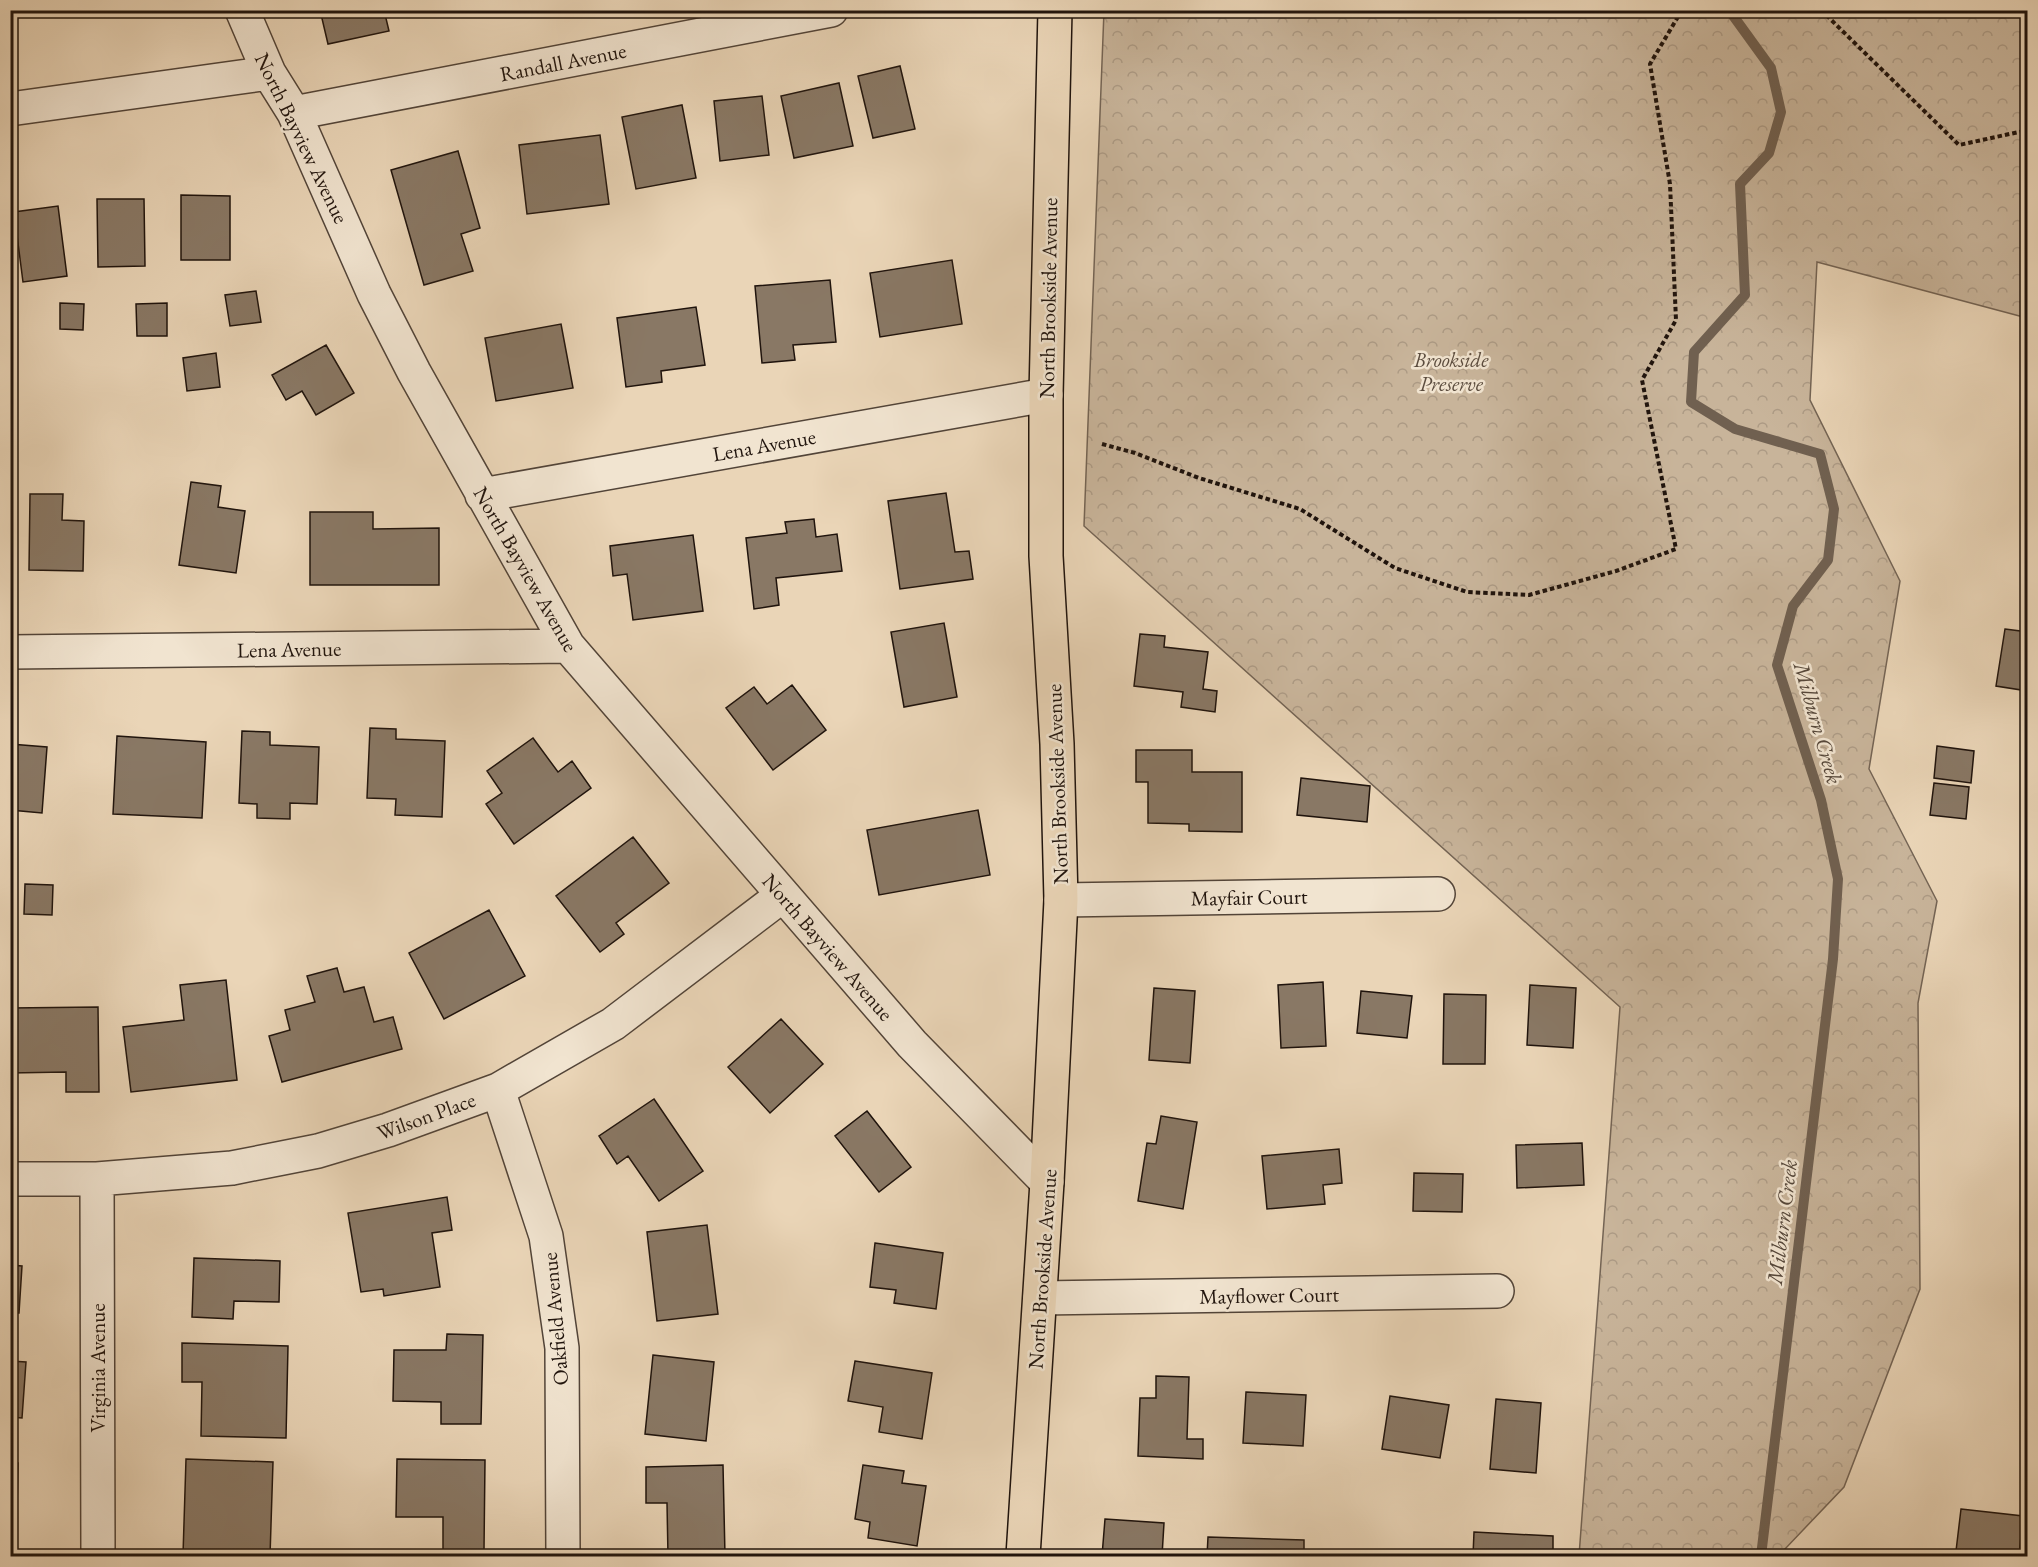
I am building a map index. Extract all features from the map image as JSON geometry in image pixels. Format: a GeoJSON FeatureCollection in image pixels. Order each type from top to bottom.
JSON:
{"type":"FeatureCollection","features":[{"type":"Feature","properties":{"kind":"main road","name":"North Brookside Avenue"},"geometry":{"type":"LineString","coordinates":[[1023,1557],[1047,1182],[1061,900],[1057,744],[1046,556],[1046,394],[1056,10]]}},
{"type":"Feature","properties":{"kind":"street","name":"North Bayview Avenue"},"geometry":{"type":"LineString","coordinates":[[242,10],[268,73],[294,113],[374,294],[414,372],[568,646],[912,1044],[1047,1182]]}},
{"type":"Feature","properties":{"kind":"street","name":"Randall Avenue"},"geometry":{"type":"LineString","coordinates":[[294,113],[831,10]]}},
{"type":"Feature","properties":{"kind":"street"},"geometry":{"type":"LineString","coordinates":[[10,109],[268,73]]}},
{"type":"Feature","properties":{"kind":"street","name":"Lena Avenue"},"geometry":{"type":"LineString","coordinates":[[482,495],[1046,394]]}},
{"type":"Feature","properties":{"kind":"street","name":"Lena Avenue"},"geometry":{"type":"LineString","coordinates":[[10,652],[568,646]]}},
{"type":"Feature","properties":{"kind":"street","name":"Mayfair Court"},"geometry":{"type":"LineString","coordinates":[[1061,900],[1438,894]]}},
{"type":"Feature","properties":{"kind":"street","name":"Wilson Place"},"geometry":{"type":"LineString","coordinates":[[10,1179],[97,1179],[232,1168],[318,1151],[388,1130],[498,1090],[613,1024],[783,895]]}},
{"type":"Feature","properties":{"kind":"street","name":"Oakfield Avenue"},"geometry":{"type":"LineString","coordinates":[[498,1090],[546,1236],[562,1348],[562,1557]]}},
{"type":"Feature","properties":{"kind":"street","name":"Virginia Avenue"},"geometry":{"type":"LineString","coordinates":[[97,1179],[98,1557]]}},
{"type":"Feature","properties":{"kind":"street","name":"Mayflower Court"},"geometry":{"type":"LineString","coordinates":[[1040,1299],[1497,1291]]}},
{"type":"Feature","properties":{"kind":"path"},"geometry":{"type":"LineString","coordinates":[[1102,444],[1135,453],[1199,478],[1300,509],[1395,568],[1467,592],[1528,596],[1616,571],[1676,549],[1642,380],[1676,320],[1670,184],[1650,64],[1682,10]]}},
{"type":"Feature","properties":{"kind":"path"},"geometry":{"type":"LineString","coordinates":[[1821,10],[1959,145],[2028,130]]}},
{"type":"Feature","properties":{"kind":"green space","name":"Brookside Preserve"},"geometry":{"type":"Polygon","coordinates":[[[1104,11],[2027,11],[2027,318],[1817,262],[1810,400],[1900,581],[1869,769],[1937,901],[1918,1003],[1920,1289],[1844,1487],[1784,1550],[1783,1556],[1579,1556],[1620,1007],[1084,526],[1104,11]]]}},
{"type":"Feature","properties":{"kind":"building"},"geometry":{"type":"Polygon","coordinates":[[[32,10],[48,10],[33,15],[32,10]]]}},
{"type":"Feature","properties":{"kind":"building"},"geometry":{"type":"Polygon","coordinates":[[[320,10],[384,10],[389,31],[328,44],[320,10]]]}},
{"type":"Feature","properties":{"kind":"building"},"geometry":{"type":"Polygon","coordinates":[[[900,66],[915,129],[873,138],[858,76],[900,66]]]}},
{"type":"Feature","properties":{"kind":"building"},"geometry":{"type":"Polygon","coordinates":[[[839,83],[853,146],[794,158],[781,96],[839,83]]]}},
{"type":"Feature","properties":{"kind":"building"},"geometry":{"type":"Polygon","coordinates":[[[762,96],[769,155],[720,161],[714,101],[762,96]]]}},
{"type":"Feature","properties":{"kind":"building"},"geometry":{"type":"Polygon","coordinates":[[[682,105],[696,178],[636,189],[622,117],[682,105]]]}},
{"type":"Feature","properties":{"kind":"building"},"geometry":{"type":"Polygon","coordinates":[[[600,135],[609,204],[527,214],[519,145],[600,135]]]}},
{"type":"Feature","properties":{"kind":"building"},"geometry":{"type":"Polygon","coordinates":[[[458,151],[480,228],[461,234],[473,271],[424,285],[391,170],[458,151]]]}},
{"type":"Feature","properties":{"kind":"building"},"geometry":{"type":"Polygon","coordinates":[[[181,195],[230,196],[230,260],[181,260],[181,195]]]}},
{"type":"Feature","properties":{"kind":"building"},"geometry":{"type":"Polygon","coordinates":[[[97,199],[144,199],[145,266],[98,267],[97,199]]]}},
{"type":"Feature","properties":{"kind":"building"},"geometry":{"type":"Polygon","coordinates":[[[58,206],[67,276],[23,282],[14,212],[58,206]]]}},
{"type":"Feature","properties":{"kind":"building"},"geometry":{"type":"Polygon","coordinates":[[[952,260],[962,324],[880,337],[870,273],[952,260]]]}},
{"type":"Feature","properties":{"kind":"building"},"geometry":{"type":"Polygon","coordinates":[[[830,280],[836,342],[793,345],[795,360],[762,363],[755,286],[830,280]]]}},
{"type":"Feature","properties":{"kind":"building"},"geometry":{"type":"Polygon","coordinates":[[[256,291],[261,322],[230,326],[225,295],[256,291]]]}},
{"type":"Feature","properties":{"kind":"building"},"geometry":{"type":"Polygon","coordinates":[[[60,303],[84,304],[83,330],[60,329],[60,303]]]}},
{"type":"Feature","properties":{"kind":"building"},"geometry":{"type":"Polygon","coordinates":[[[167,303],[167,336],[137,336],[136,304],[167,303]]]}},
{"type":"Feature","properties":{"kind":"building"},"geometry":{"type":"Polygon","coordinates":[[[696,307],[705,365],[661,371],[662,382],[626,387],[617,318],[696,307]]]}},
{"type":"Feature","properties":{"kind":"building"},"geometry":{"type":"Polygon","coordinates":[[[561,324],[573,388],[496,401],[485,338],[561,324]]]}},
{"type":"Feature","properties":{"kind":"building"},"geometry":{"type":"Polygon","coordinates":[[[326,345],[354,393],[316,415],[302,391],[286,400],[272,375],[326,345]]]}},
{"type":"Feature","properties":{"kind":"building"},"geometry":{"type":"Polygon","coordinates":[[[216,353],[220,387],[187,391],[183,358],[216,353]]]}},
{"type":"Feature","properties":{"kind":"building"},"geometry":{"type":"Polygon","coordinates":[[[191,482],[221,486],[218,507],[245,511],[236,573],[179,565],[191,482]]]}},
{"type":"Feature","properties":{"kind":"building"},"geometry":{"type":"Polygon","coordinates":[[[946,493],[955,552],[969,551],[973,579],[900,589],[888,501],[946,493]]]}},
{"type":"Feature","properties":{"kind":"building"},"geometry":{"type":"Polygon","coordinates":[[[30,494],[63,494],[62,520],[84,521],[83,571],[29,570],[30,494]]]}},
{"type":"Feature","properties":{"kind":"building"},"geometry":{"type":"Polygon","coordinates":[[[310,512],[373,512],[373,529],[439,528],[439,585],[310,585],[310,512]]]}},
{"type":"Feature","properties":{"kind":"building"},"geometry":{"type":"Polygon","coordinates":[[[814,519],[816,537],[837,534],[842,571],[776,578],[779,605],[754,609],[746,538],[787,533],[785,522],[814,519]]]}},
{"type":"Feature","properties":{"kind":"building"},"geometry":{"type":"Polygon","coordinates":[[[693,535],[703,611],[633,620],[627,574],[613,576],[610,546],[693,535]]]}},
{"type":"Feature","properties":{"kind":"building"},"geometry":{"type":"Polygon","coordinates":[[[944,623],[957,697],[904,707],[891,632],[944,623]]]}},
{"type":"Feature","properties":{"kind":"building"},"geometry":{"type":"Polygon","coordinates":[[[2005,629],[2028,632],[2028,691],[1996,686],[2005,629]]]}},
{"type":"Feature","properties":{"kind":"building"},"geometry":{"type":"Polygon","coordinates":[[[1140,634],[1165,636],[1164,647],[1208,652],[1203,689],[1217,691],[1215,712],[1181,707],[1183,692],[1134,686],[1140,634]]]}},
{"type":"Feature","properties":{"kind":"building"},"geometry":{"type":"Polygon","coordinates":[[[792,685],[826,730],[773,770],[726,708],[754,687],[767,704],[792,685]]]}},
{"type":"Feature","properties":{"kind":"building"},"geometry":{"type":"Polygon","coordinates":[[[370,728],[396,729],[396,739],[445,741],[442,817],[395,815],[396,799],[367,798],[370,728]]]}},
{"type":"Feature","properties":{"kind":"building"},"geometry":{"type":"Polygon","coordinates":[[[242,731],[270,732],[270,745],[319,747],[317,804],[290,803],[290,819],[257,818],[257,804],[239,803],[242,731]]]}},
{"type":"Feature","properties":{"kind":"building"},"geometry":{"type":"Polygon","coordinates":[[[117,736],[206,742],[202,818],[113,814],[117,736]]]}},
{"type":"Feature","properties":{"kind":"building"},"geometry":{"type":"Polygon","coordinates":[[[533,738],[558,772],[572,761],[591,788],[514,844],[486,804],[502,793],[487,771],[533,738]]]}},
{"type":"Feature","properties":{"kind":"building"},"geometry":{"type":"Polygon","coordinates":[[[10,744],[47,747],[42,813],[10,810],[10,744]]]}},
{"type":"Feature","properties":{"kind":"building"},"geometry":{"type":"Polygon","coordinates":[[[2028,745],[2028,772],[2024,771],[2028,745]]]}},
{"type":"Feature","properties":{"kind":"building"},"geometry":{"type":"Polygon","coordinates":[[[1937,746],[1974,751],[1971,783],[1934,778],[1937,746]]]}},
{"type":"Feature","properties":{"kind":"building"},"geometry":{"type":"Polygon","coordinates":[[[1136,750],[1192,750],[1192,772],[1242,772],[1242,832],[1189,831],[1189,824],[1148,823],[1148,782],[1136,782],[1136,750]]]}},
{"type":"Feature","properties":{"kind":"building"},"geometry":{"type":"Polygon","coordinates":[[[1301,778],[1370,786],[1367,822],[1297,815],[1301,778]]]}},
{"type":"Feature","properties":{"kind":"building"},"geometry":{"type":"Polygon","coordinates":[[[1934,783],[1969,787],[1966,819],[1930,815],[1934,783]]]}},
{"type":"Feature","properties":{"kind":"building"},"geometry":{"type":"Polygon","coordinates":[[[978,810],[990,875],[879,895],[867,830],[978,810]]]}},
{"type":"Feature","properties":{"kind":"building"},"geometry":{"type":"Polygon","coordinates":[[[2028,818],[2028,860],[2023,859],[2028,818]]]}},
{"type":"Feature","properties":{"kind":"building"},"geometry":{"type":"Polygon","coordinates":[[[633,837],[669,883],[616,923],[624,934],[600,952],[556,896],[633,837]]]}},
{"type":"Feature","properties":{"kind":"building"},"geometry":{"type":"Polygon","coordinates":[[[25,884],[53,885],[52,915],[24,914],[25,884]]]}},
{"type":"Feature","properties":{"kind":"building"},"geometry":{"type":"Polygon","coordinates":[[[489,910],[525,976],[444,1019],[409,953],[489,910]]]}},
{"type":"Feature","properties":{"kind":"building"},"geometry":{"type":"Polygon","coordinates":[[[337,968],[344,992],[364,987],[374,1022],[393,1017],[402,1049],[282,1082],[269,1036],[290,1030],[285,1010],[315,1002],[307,976],[337,968]]]}},
{"type":"Feature","properties":{"kind":"building"},"geometry":{"type":"Polygon","coordinates":[[[226,980],[237,1080],[131,1092],[123,1027],[184,1020],[180,985],[226,980]]]}},
{"type":"Feature","properties":{"kind":"building"},"geometry":{"type":"Polygon","coordinates":[[[1323,982],[1326,1046],[1281,1048],[1278,985],[1323,982]]]}},
{"type":"Feature","properties":{"kind":"building"},"geometry":{"type":"Polygon","coordinates":[[[1530,985],[1576,988],[1573,1048],[1527,1045],[1530,985]]]}},
{"type":"Feature","properties":{"kind":"building"},"geometry":{"type":"Polygon","coordinates":[[[1154,988],[1195,991],[1190,1063],[1149,1060],[1154,988]]]}},
{"type":"Feature","properties":{"kind":"building"},"geometry":{"type":"Polygon","coordinates":[[[1361,991],[1412,996],[1407,1038],[1357,1033],[1361,991]]]}},
{"type":"Feature","properties":{"kind":"building"},"geometry":{"type":"Polygon","coordinates":[[[1444,994],[1486,995],[1485,1064],[1443,1064],[1444,994]]]}},
{"type":"Feature","properties":{"kind":"building"},"geometry":{"type":"Polygon","coordinates":[[[98,1007],[99,1092],[66,1092],[66,1072],[10,1073],[10,1008],[98,1007]]]}},
{"type":"Feature","properties":{"kind":"building"},"geometry":{"type":"Polygon","coordinates":[[[781,1019],[823,1064],[770,1113],[728,1067],[781,1019]]]}},
{"type":"Feature","properties":{"kind":"building"},"geometry":{"type":"Polygon","coordinates":[[[654,1099],[703,1171],[659,1201],[628,1156],[617,1164],[599,1136],[654,1099]]]}},
{"type":"Feature","properties":{"kind":"building"},"geometry":{"type":"Polygon","coordinates":[[[867,1111],[911,1167],[879,1192],[835,1136],[867,1111]]]}},
{"type":"Feature","properties":{"kind":"building"},"geometry":{"type":"Polygon","coordinates":[[[1161,1116],[1197,1122],[1183,1209],[1138,1201],[1147,1143],[1156,1144],[1161,1116]]]}},
{"type":"Feature","properties":{"kind":"building"},"geometry":{"type":"Polygon","coordinates":[[[1582,1143],[1584,1185],[1517,1188],[1516,1145],[1582,1143]]]}},
{"type":"Feature","properties":{"kind":"building"},"geometry":{"type":"Polygon","coordinates":[[[1339,1149],[1342,1183],[1323,1185],[1325,1204],[1267,1209],[1262,1156],[1339,1149]]]}},
{"type":"Feature","properties":{"kind":"building"},"geometry":{"type":"Polygon","coordinates":[[[1414,1173],[1463,1174],[1462,1212],[1413,1211],[1414,1173]]]}},
{"type":"Feature","properties":{"kind":"building"},"geometry":{"type":"Polygon","coordinates":[[[447,1197],[452,1230],[432,1233],[440,1287],[384,1296],[383,1289],[361,1292],[348,1213],[447,1197]]]}},
{"type":"Feature","properties":{"kind":"building"},"geometry":{"type":"Polygon","coordinates":[[[707,1225],[718,1314],[657,1321],[647,1232],[707,1225]]]}},
{"type":"Feature","properties":{"kind":"building"},"geometry":{"type":"Polygon","coordinates":[[[875,1243],[943,1253],[936,1309],[894,1303],[896,1290],[870,1287],[875,1243]]]}},
{"type":"Feature","properties":{"kind":"building"},"geometry":{"type":"Polygon","coordinates":[[[194,1258],[280,1261],[279,1302],[234,1301],[233,1319],[192,1317],[194,1258]]]}},
{"type":"Feature","properties":{"kind":"building"},"geometry":{"type":"Polygon","coordinates":[[[10,1265],[22,1266],[19,1313],[10,1313],[10,1265]]]}},
{"type":"Feature","properties":{"kind":"building"},"geometry":{"type":"Polygon","coordinates":[[[447,1334],[483,1335],[481,1424],[441,1424],[441,1402],[393,1401],[394,1350],[446,1350],[447,1334]]]}},
{"type":"Feature","properties":{"kind":"building"},"geometry":{"type":"Polygon","coordinates":[[[182,1343],[288,1346],[286,1438],[201,1436],[202,1382],[182,1382],[182,1343]]]}},
{"type":"Feature","properties":{"kind":"building"},"geometry":{"type":"Polygon","coordinates":[[[653,1355],[714,1362],[706,1441],[645,1434],[653,1355]]]}},
{"type":"Feature","properties":{"kind":"building"},"geometry":{"type":"Polygon","coordinates":[[[10,1361],[26,1362],[22,1418],[10,1417],[10,1361]]]}},
{"type":"Feature","properties":{"kind":"building"},"geometry":{"type":"Polygon","coordinates":[[[855,1361],[932,1373],[922,1439],[879,1432],[883,1407],[848,1401],[855,1361]]]}},
{"type":"Feature","properties":{"kind":"building"},"geometry":{"type":"Polygon","coordinates":[[[1156,1376],[1189,1377],[1187,1439],[1203,1439],[1203,1459],[1138,1456],[1140,1398],[1156,1398],[1156,1376]]]}},
{"type":"Feature","properties":{"kind":"building"},"geometry":{"type":"Polygon","coordinates":[[[1246,1392],[1306,1395],[1303,1446],[1243,1443],[1246,1392]]]}},
{"type":"Feature","properties":{"kind":"building"},"geometry":{"type":"Polygon","coordinates":[[[1390,1396],[1449,1405],[1440,1458],[1382,1449],[1390,1396]]]}},
{"type":"Feature","properties":{"kind":"building"},"geometry":{"type":"Polygon","coordinates":[[[1496,1399],[1541,1403],[1536,1473],[1490,1469],[1496,1399]]]}},
{"type":"Feature","properties":{"kind":"building"},"geometry":{"type":"Polygon","coordinates":[[[186,1459],[273,1462],[270,1556],[183,1555],[186,1459]]]}},
{"type":"Feature","properties":{"kind":"building"},"geometry":{"type":"Polygon","coordinates":[[[397,1459],[485,1460],[484,1550],[443,1550],[443,1517],[396,1517],[397,1459]]]}},
{"type":"Feature","properties":{"kind":"building"},"geometry":{"type":"Polygon","coordinates":[[[10,1463],[18,1463],[16,1556],[10,1556],[10,1463]]]}},
{"type":"Feature","properties":{"kind":"building"},"geometry":{"type":"Polygon","coordinates":[[[723,1465],[725,1556],[668,1556],[667,1503],[646,1503],[646,1467],[723,1465]]]}},
{"type":"Feature","properties":{"kind":"building"},"geometry":{"type":"Polygon","coordinates":[[[863,1465],[904,1471],[902,1483],[926,1486],[917,1546],[868,1538],[870,1522],[855,1519],[863,1465]]]}},
{"type":"Feature","properties":{"kind":"building"},"geometry":{"type":"Polygon","coordinates":[[[1961,1509],[2023,1516],[2019,1556],[1956,1551],[1961,1509]]]}},
{"type":"Feature","properties":{"kind":"building"},"geometry":{"type":"Polygon","coordinates":[[[1105,1519],[1164,1523],[1162,1556],[1102,1556],[1105,1519]]]}},
{"type":"Feature","properties":{"kind":"building"},"geometry":{"type":"Polygon","coordinates":[[[1474,1532],[1553,1536],[1553,1556],[1473,1556],[1474,1532]]]}},
{"type":"Feature","properties":{"kind":"building"},"geometry":{"type":"Polygon","coordinates":[[[1208,1537],[1304,1540],[1304,1556],[1207,1556],[1208,1537]]]}},
{"type":"Feature","properties":{"kind":"waterway","name":"Milburn Creek"},"geometry":{"type":"LineString","coordinates":[[1729,10],[1771,68],[1781,112],[1769,153],[1740,184],[1745,295],[1694,352],[1691,402],[1735,429],[1820,454],[1834,509],[1828,560],[1793,606],[1777,665],[1821,800],[1838,879],[1833,959],[1761,1556]]}}]}
